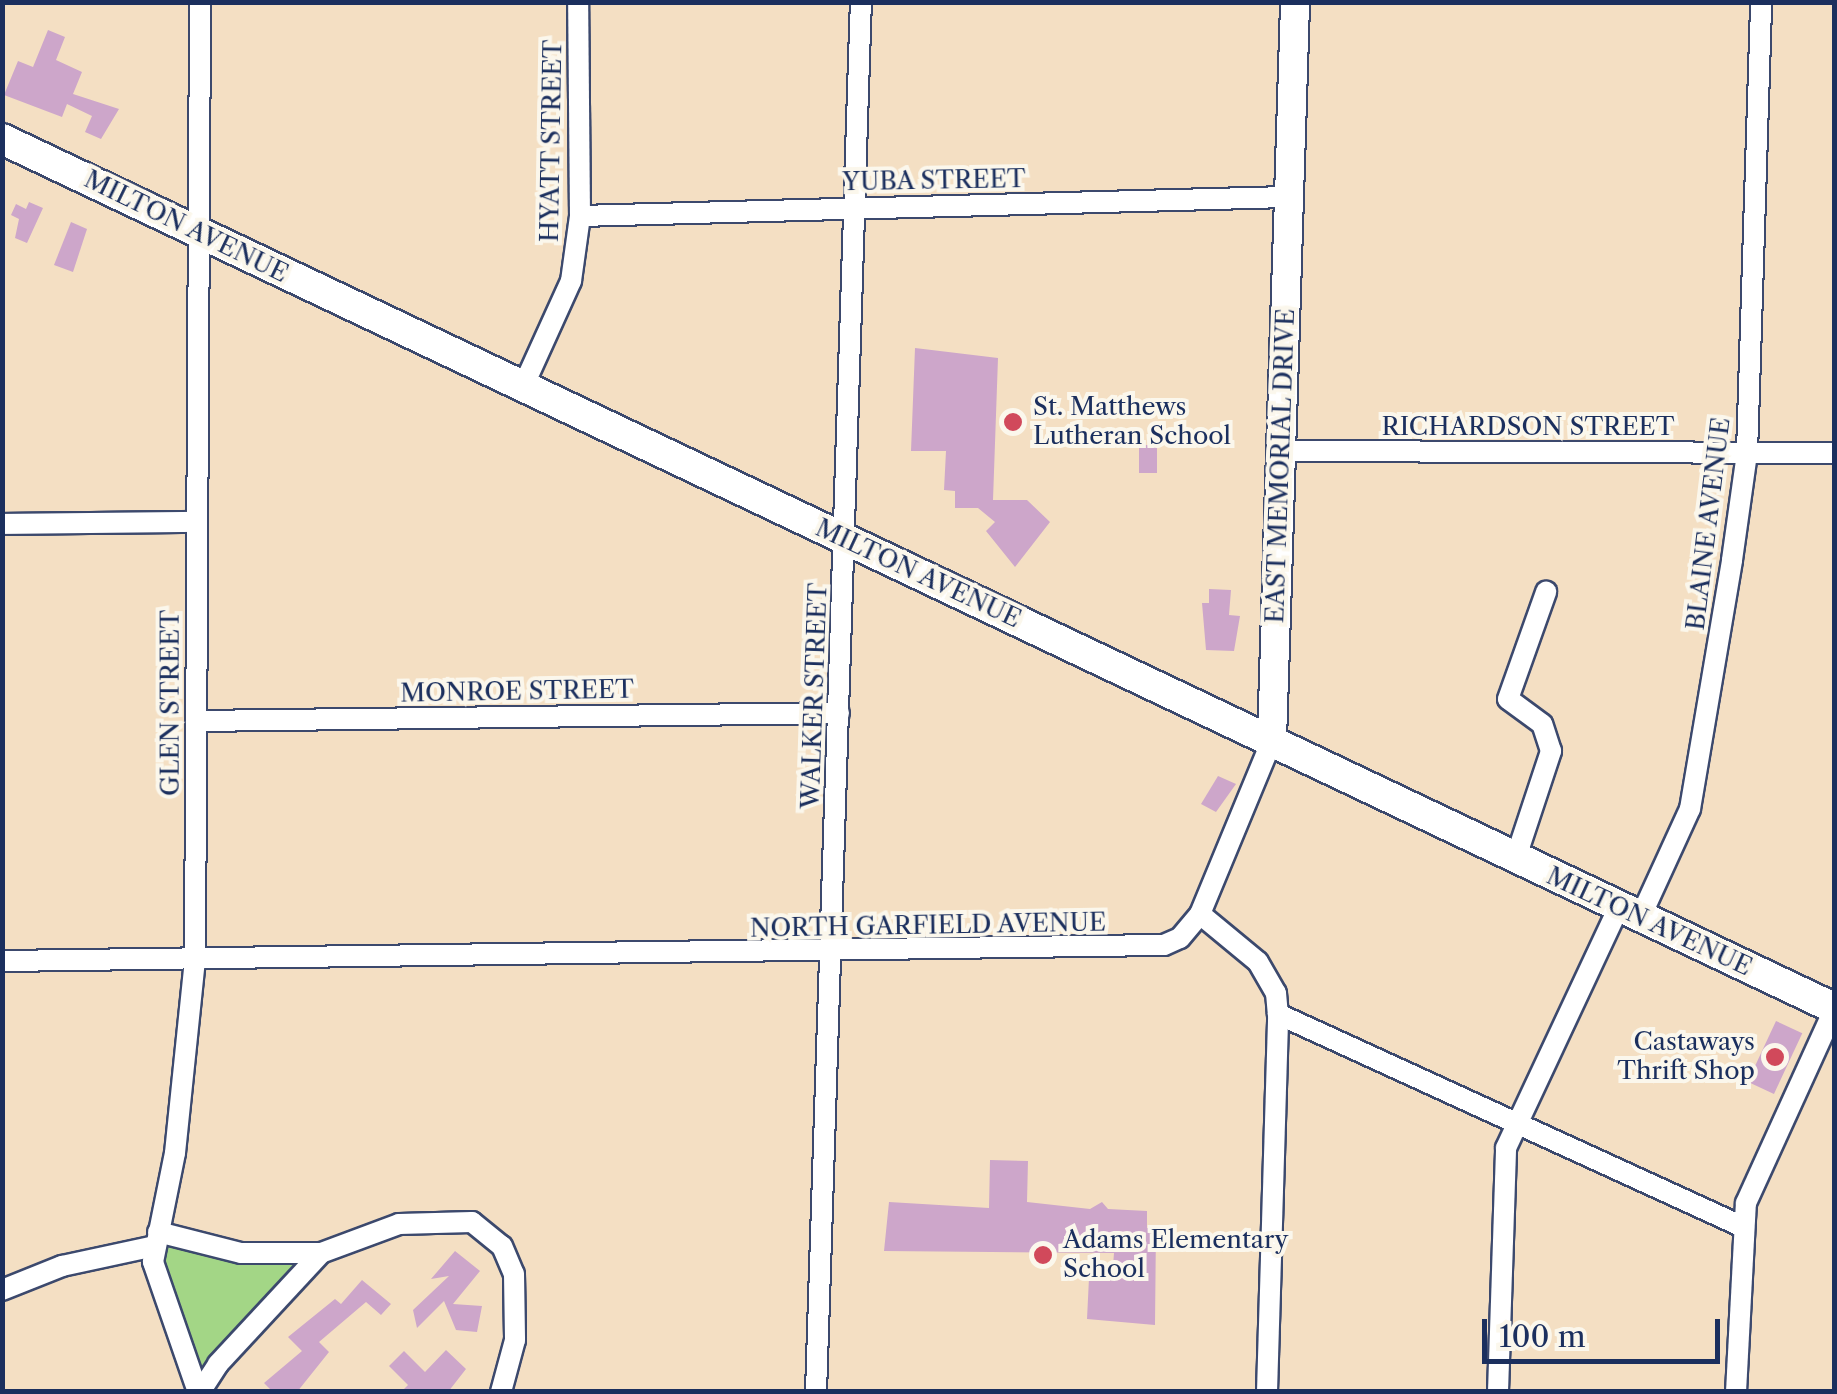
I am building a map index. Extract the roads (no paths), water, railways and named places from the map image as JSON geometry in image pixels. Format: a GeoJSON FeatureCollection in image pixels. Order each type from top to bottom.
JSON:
{"type":"FeatureCollection","features":[{"type":"Feature","properties":{"kind":"main road","name":"EAST MEMORIAL DRIVE"},"geometry":{"type":"LineString","coordinates":[[1272,740],[1295,2]]}},
{"type":"Feature","properties":{"kind":"main road","name":"MILTON AVENUE"},"geometry":{"type":"LineString","coordinates":[[2,139],[522,390],[1272,740],[1515,860],[1834,1009]]}},
{"type":"Feature","properties":{"kind":"street","name":"GLEN STREET"},"geometry":{"type":"LineString","coordinates":[[199,1392],[154,1276],[156,1239],[175,1153],[195,960],[200,2]]}},
{"type":"Feature","properties":{"kind":"street","name":"HYATT STREET"},"geometry":{"type":"LineString","coordinates":[[522,390],[572,281],[580,216],[578,2]]}},
{"type":"Feature","properties":{"kind":"street","name":"WALKER STREET"},"geometry":{"type":"LineString","coordinates":[[816,1392],[861,2]]}},
{"type":"Feature","properties":{"kind":"street","name":"BLAINE AVENUE"},"geometry":{"type":"LineString","coordinates":[[1498,1392],[1504,1162],[1517,1122],[1629,913],[1690,809],[1746,452],[1761,2]]}},
{"type":"Feature","properties":{"kind":"street","name":"YUBA STREET"},"geometry":{"type":"LineString","coordinates":[[580,216],[1289,197]]}},
{"type":"Feature","properties":{"kind":"street","name":"RICHARDSON STREET"},"geometry":{"type":"LineString","coordinates":[[1281,451],[1834,453]]}},
{"type":"Feature","properties":{"kind":"street"},"geometry":{"type":"LineString","coordinates":[[2,524],[195,522]]}},
{"type":"Feature","properties":{"kind":"street"},"geometry":{"type":"LineString","coordinates":[[1515,860],[1552,751],[1542,724],[1508,699],[1546,592]]}},
{"type":"Feature","properties":{"kind":"street","name":"MONROE STREET"},"geometry":{"type":"LineString","coordinates":[[196,721],[839,713]]}},
{"type":"Feature","properties":{"kind":"street","name":"EAST MEMORIAL DRIVE"},"geometry":{"type":"LineString","coordinates":[[1200,914],[1272,740]]}},
{"type":"Feature","properties":{"kind":"street"},"geometry":{"type":"LineString","coordinates":[[1200,914],[1258,962],[1276,994],[1266,1392]]}},
{"type":"Feature","properties":{"kind":"street","name":"NORTH GARFIELD AVENUE"},"geometry":{"type":"LineString","coordinates":[[2,961],[1136,948],[1180,938],[1200,914]]}},
{"type":"Feature","properties":{"kind":"street"},"geometry":{"type":"LineString","coordinates":[[1736,1392],[1740,1226],[1758,1167],[1834,1009]]}},
{"type":"Feature","properties":{"kind":"street"},"geometry":{"type":"LineString","coordinates":[[1278,1014],[1740,1226]]}},
{"type":"Feature","properties":{"kind":"street"},"geometry":{"type":"LineString","coordinates":[[2,1290],[62,1266],[156,1239],[241,1253],[321,1252],[418,1220],[464,1220],[484,1228],[508,1255],[516,1289],[515,1340],[501,1392]]}},
{"type":"Feature","properties":{"kind":"street"},"geometry":{"type":"LineString","coordinates":[[199,1392],[218,1364],[321,1252]]}},
{"type":"Feature","properties":{"kind":"place","name":"St. Matthews Lutheran School"},"geometry":{"type":"Point","coordinates":[1013,422]}},
{"type":"Feature","properties":{"kind":"place","name":"Castaways Thrift Shop"},"geometry":{"type":"Point","coordinates":[1775,1057]}},
{"type":"Feature","properties":{"kind":"place","name":"Adams Elementary School"},"geometry":{"type":"Point","coordinates":[1043,1255]}}]}
